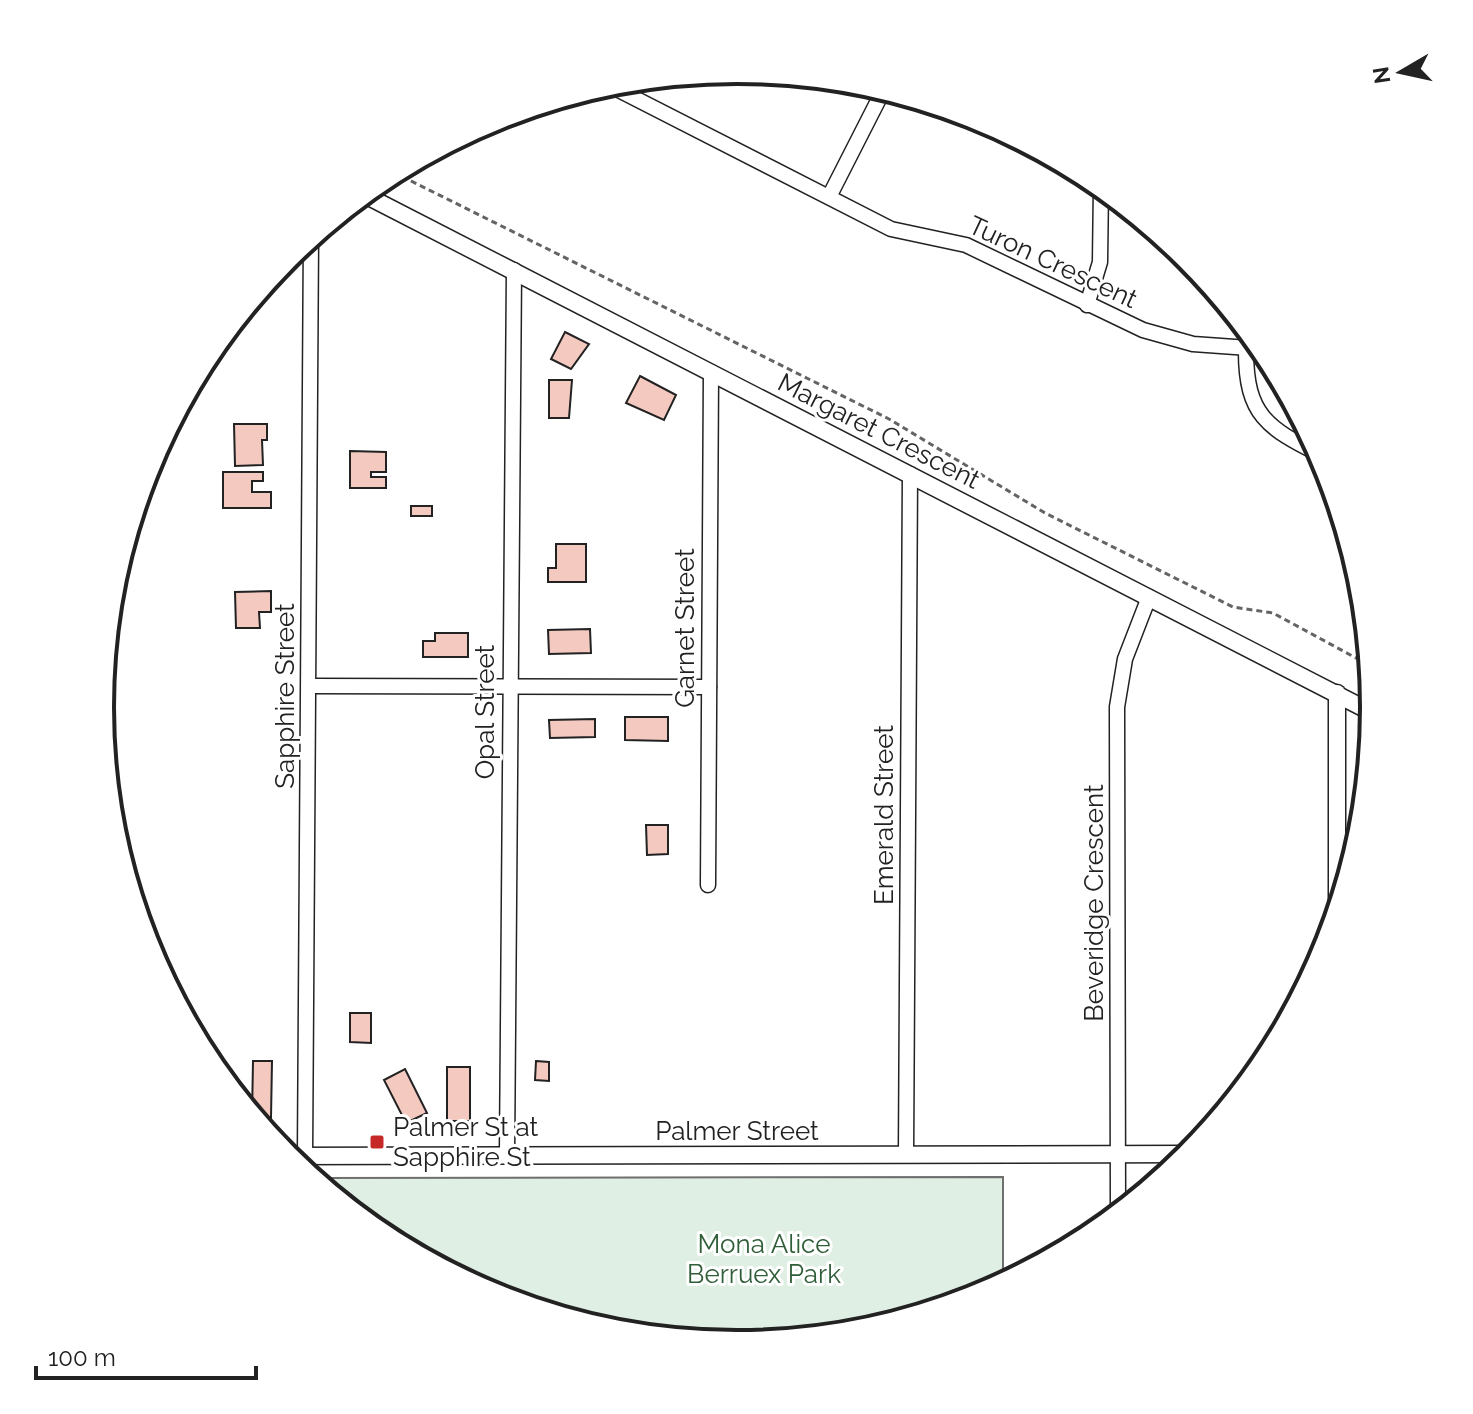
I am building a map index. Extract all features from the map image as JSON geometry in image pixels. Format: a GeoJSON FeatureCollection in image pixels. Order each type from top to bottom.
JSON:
{"type":"FeatureCollection","features":[{"type":"Feature","properties":{"kind":"street","name":"Turon Crescent"},"geometry":{"type":"LineString","coordinates":[[627,94],[830,195],[891,229],[966,245],[1143,330],[1193,344],[1246,351]]}},
{"type":"Feature","properties":{"kind":"street"},"geometry":{"type":"LineString","coordinates":[[830,195],[878,101]]}},
{"type":"Feature","properties":{"kind":"street","name":"Margaret Crescent"},"geometry":{"type":"LineString","coordinates":[[375,200],[1360,706]]}},
{"type":"Feature","properties":{"kind":"street"},"geometry":{"type":"LineString","coordinates":[[1087,305],[1100,262],[1101,202]]}},
{"type":"Feature","properties":{"kind":"street","name":"Sapphire Street"},"geometry":{"type":"LineString","coordinates":[[305,1156],[311,253]]}},
{"type":"Feature","properties":{"kind":"street","name":"Opal Street"},"geometry":{"type":"LineString","coordinates":[[507,1154],[514,270]]}},
{"type":"Feature","properties":{"kind":"street"},"geometry":{"type":"LineString","coordinates":[[1246,351],[1249,393],[1265,422],[1300,443]]}},
{"type":"Feature","properties":{"kind":"street","name":"Garnet Street"},"geometry":{"type":"LineString","coordinates":[[708,885],[711,372]]}},
{"type":"Feature","properties":{"kind":"street","name":"Emerald Street"},"geometry":{"type":"LineString","coordinates":[[906,1155],[910,474]]}},
{"type":"Feature","properties":{"kind":"street","name":"Beveridge Crescent"},"geometry":{"type":"LineString","coordinates":[[1118,1199],[1117,707],[1125,659],[1149,597]]}},
{"type":"Feature","properties":{"kind":"street"},"geometry":{"type":"LineString","coordinates":[[309,686],[709,687]]}},
{"type":"Feature","properties":{"kind":"street"},"geometry":{"type":"LineString","coordinates":[[1337,693],[1337,871]]}},
{"type":"Feature","properties":{"kind":"street","name":"Palmer Street"},"geometry":{"type":"LineString","coordinates":[[305,1156],[1170,1154]]}},
{"type":"Feature","properties":{"kind":"path"},"geometry":{"type":"LineString","coordinates":[[406,179],[889,419],[1045,513],[1233,607],[1273,613],[1357,659]]}},
{"type":"Feature","properties":{"kind":"green space","name":"Mona Alice Berruex Park"},"geometry":{"type":"Polygon","coordinates":[[[1003,1177],[1003,1270],[898,1309],[818,1325],[736,1330],[655,1325],[575,1309],[498,1283],[425,1247],[390,1225],[330,1178],[1003,1177]]]}},
{"type":"Feature","properties":{"kind":"building"},"geometry":{"type":"Polygon","coordinates":[[[565,332],[589,344],[571,369],[551,359],[565,332]]]}},
{"type":"Feature","properties":{"kind":"building"},"geometry":{"type":"Polygon","coordinates":[[[640,376],[676,395],[664,420],[626,403],[640,376]]]}},
{"type":"Feature","properties":{"kind":"building"},"geometry":{"type":"Polygon","coordinates":[[[549,380],[572,380],[569,418],[549,418],[549,380]]]}},
{"type":"Feature","properties":{"kind":"building"},"geometry":{"type":"Polygon","coordinates":[[[234,424],[267,424],[267,440],[262,440],[263,465],[235,466],[234,424]]]}},
{"type":"Feature","properties":{"kind":"building"},"geometry":{"type":"Polygon","coordinates":[[[350,451],[386,452],[386,472],[371,472],[371,477],[386,477],[386,488],[350,488],[350,451]]]}},
{"type":"Feature","properties":{"kind":"building"},"geometry":{"type":"Polygon","coordinates":[[[223,472],[263,472],[263,481],[252,481],[252,492],[271,492],[271,508],[223,508],[223,472]]]}},
{"type":"Feature","properties":{"kind":"building"},"geometry":{"type":"Polygon","coordinates":[[[411,506],[432,506],[432,516],[411,516],[411,506]]]}},
{"type":"Feature","properties":{"kind":"building"},"geometry":{"type":"Polygon","coordinates":[[[556,544],[586,544],[586,582],[548,582],[548,568],[556,568],[556,544]]]}},
{"type":"Feature","properties":{"kind":"building"},"geometry":{"type":"Polygon","coordinates":[[[271,591],[271,612],[259,612],[260,628],[236,628],[235,592],[271,591]]]}},
{"type":"Feature","properties":{"kind":"building"},"geometry":{"type":"Polygon","coordinates":[[[590,629],[591,653],[549,654],[548,630],[590,629]]]}},
{"type":"Feature","properties":{"kind":"building"},"geometry":{"type":"Polygon","coordinates":[[[435,633],[468,633],[468,657],[423,657],[423,641],[435,641],[435,633]]]}},
{"type":"Feature","properties":{"kind":"building"},"geometry":{"type":"Polygon","coordinates":[[[625,717],[668,717],[668,741],[625,740],[625,717]]]}},
{"type":"Feature","properties":{"kind":"building"},"geometry":{"type":"Polygon","coordinates":[[[595,719],[595,737],[550,738],[549,720],[595,719]]]}},
{"type":"Feature","properties":{"kind":"building"},"geometry":{"type":"Polygon","coordinates":[[[646,825],[668,825],[668,854],[647,855],[646,825]]]}},
{"type":"Feature","properties":{"kind":"building"},"geometry":{"type":"Polygon","coordinates":[[[350,1013],[371,1013],[371,1043],[350,1042],[350,1013]]]}},
{"type":"Feature","properties":{"kind":"building"},"geometry":{"type":"Polygon","coordinates":[[[253,1061],[272,1061],[271,1118],[252,1099],[253,1061]]]}},
{"type":"Feature","properties":{"kind":"building"},"geometry":{"type":"Polygon","coordinates":[[[536,1061],[549,1062],[549,1081],[535,1080],[536,1061]]]}},
{"type":"Feature","properties":{"kind":"building"},"geometry":{"type":"Polygon","coordinates":[[[447,1067],[470,1067],[470,1121],[447,1121],[447,1067]]]}},
{"type":"Feature","properties":{"kind":"building"},"geometry":{"type":"Polygon","coordinates":[[[405,1069],[427,1113],[406,1123],[384,1080],[405,1069]]]}},
{"type":"Feature","properties":{"kind":"place","name":"Palmer St at Sapphire St"},"geometry":{"type":"Point","coordinates":[377,1142]}}]}
